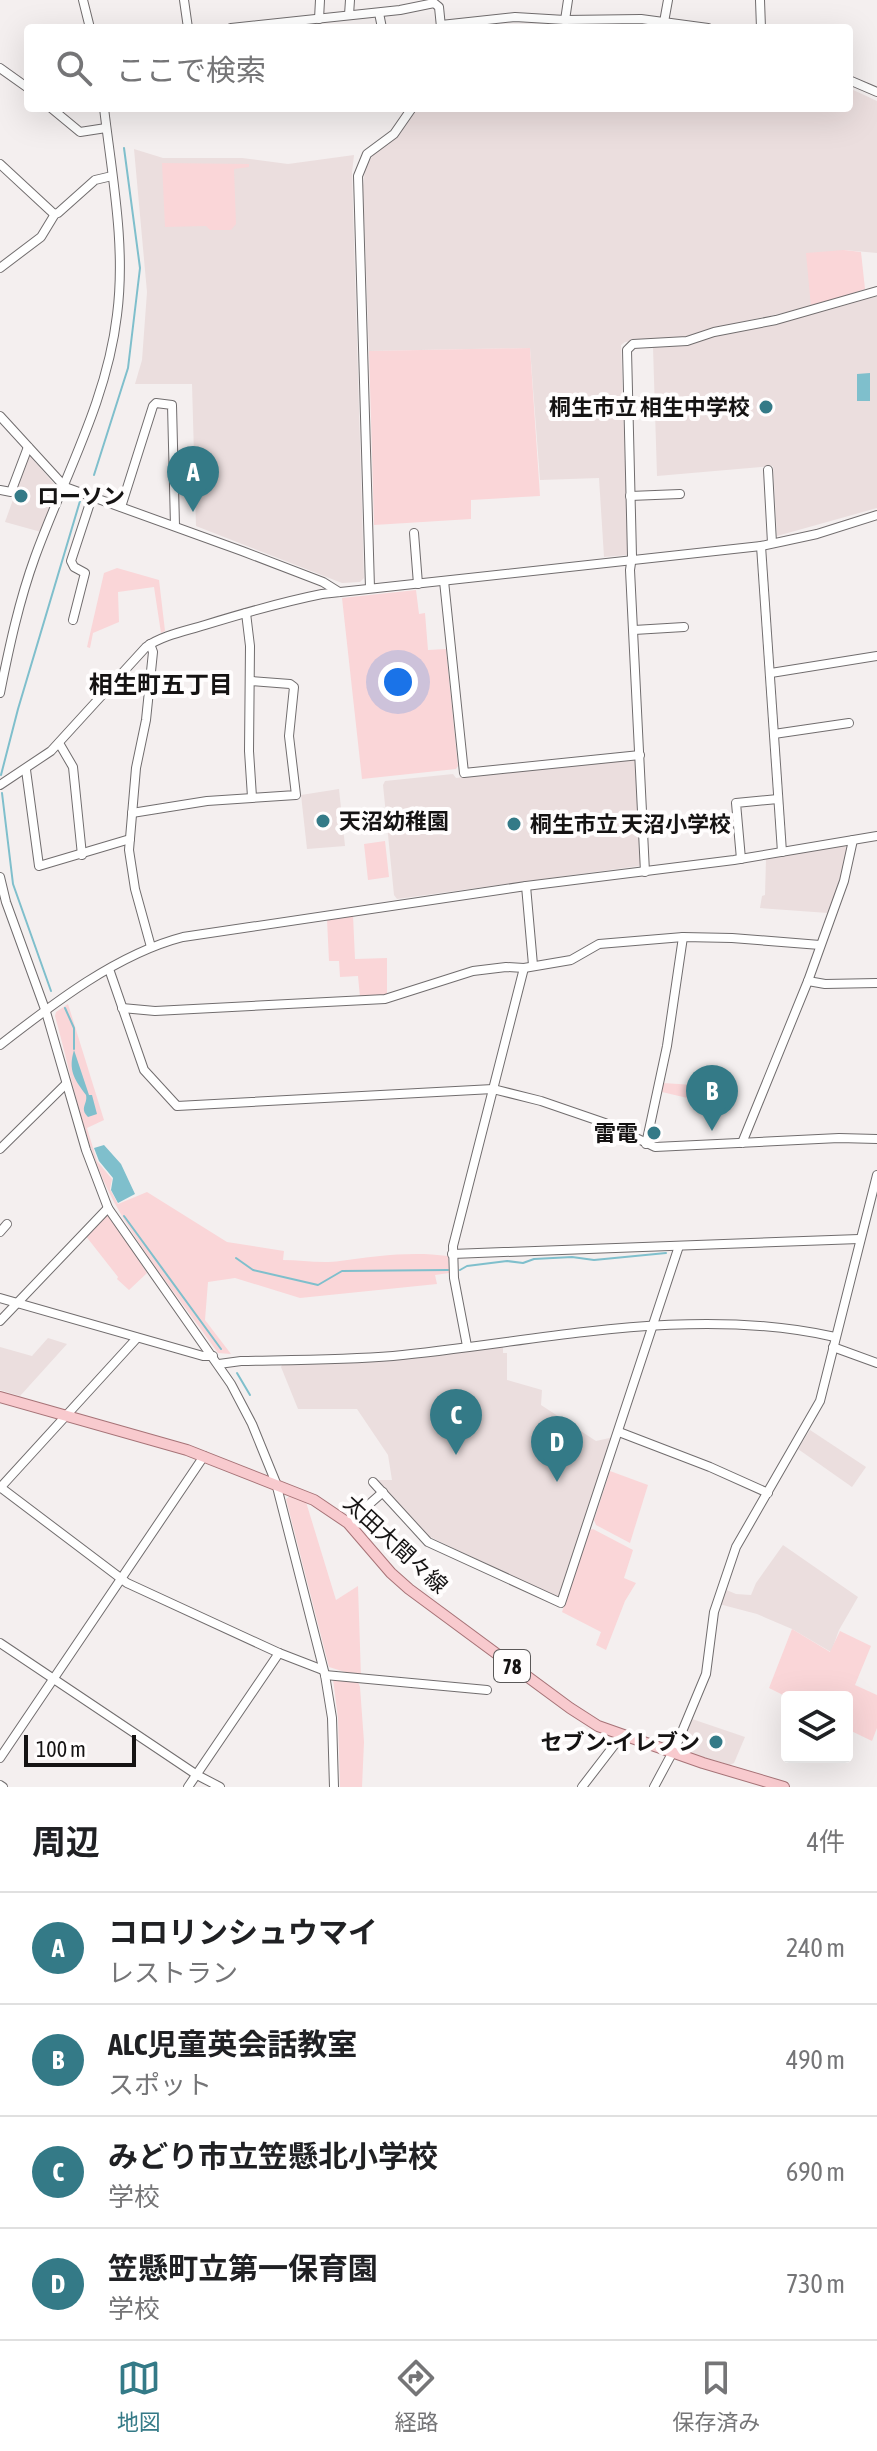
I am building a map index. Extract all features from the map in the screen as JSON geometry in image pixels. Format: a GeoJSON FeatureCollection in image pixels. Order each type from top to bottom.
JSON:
{"type":"FeatureCollection","features":[{"type":"Feature","properties":{"kind":"main road","name":"太田大間々線"},"geometry":{"type":"LineString","coordinates":[[0,1397],[204,1456],[276,1483],[323,1505],[348,1523],[391,1573],[420,1598],[598,1726],[784,1787]]}},
{"type":"Feature","properties":{"kind":"street"},"geometry":{"type":"LineString","coordinates":[[83,0],[89,24]]}},
{"type":"Feature","properties":{"kind":"street"},"geometry":{"type":"LineString","coordinates":[[184,0],[187,24]]}},
{"type":"Feature","properties":{"kind":"street"},"geometry":{"type":"LineString","coordinates":[[319,19],[320,0]]}},
{"type":"Feature","properties":{"kind":"street"},"geometry":{"type":"LineString","coordinates":[[349,15],[350,0]]}},
{"type":"Feature","properties":{"kind":"street"},"geometry":{"type":"LineString","coordinates":[[381,24],[378,13],[382,0]]}},
{"type":"Feature","properties":{"kind":"street"},"geometry":{"type":"LineString","coordinates":[[565,20],[566,0]]}},
{"type":"Feature","properties":{"kind":"street"},"geometry":{"type":"LineString","coordinates":[[664,22],[668,0]]}},
{"type":"Feature","properties":{"kind":"street"},"geometry":{"type":"LineString","coordinates":[[760,0],[761,24]]}},
{"type":"Feature","properties":{"kind":"street"},"geometry":{"type":"LineString","coordinates":[[270,24],[378,13],[440,2],[441,24]]}},
{"type":"Feature","properties":{"kind":"street"},"geometry":{"type":"LineString","coordinates":[[455,24],[506,17],[641,19],[679,24]]}},
{"type":"Feature","properties":{"kind":"street"},"geometry":{"type":"LineString","coordinates":[[0,68],[24,85]]}},
{"type":"Feature","properties":{"kind":"street"},"geometry":{"type":"LineString","coordinates":[[853,82],[877,92]]}},
{"type":"Feature","properties":{"kind":"street"},"geometry":{"type":"LineString","coordinates":[[56,112],[80,132],[106,128]]}},
{"type":"Feature","properties":{"kind":"street"},"geometry":{"type":"LineString","coordinates":[[0,693],[34,560],[65,487],[109,364],[117,315],[120,258],[104,112]]}},
{"type":"Feature","properties":{"kind":"street"},"geometry":{"type":"LineString","coordinates":[[370,588],[358,176],[367,154],[394,134],[409,112]]}},
{"type":"Feature","properties":{"kind":"street"},"geometry":{"type":"LineString","coordinates":[[0,164],[55,214]]}},
{"type":"Feature","properties":{"kind":"street"},"geometry":{"type":"LineString","coordinates":[[0,268],[41,237],[55,214],[95,180],[112,176]]}},
{"type":"Feature","properties":{"kind":"street"},"geometry":{"type":"LineString","coordinates":[[645,872],[631,561],[627,350],[629,346],[687,341],[714,332],[776,320],[877,291]]}},
{"type":"Feature","properties":{"kind":"street"},"geometry":{"type":"LineString","coordinates":[[121,507],[153,406],[169,403],[172,405],[175,526]]}},
{"type":"Feature","properties":{"kind":"street"},"geometry":{"type":"LineString","coordinates":[[1,418],[65,487],[323,582],[339,592]]}},
{"type":"Feature","properties":{"kind":"street"},"geometry":{"type":"LineString","coordinates":[[0,490],[11,492],[28,447]]}},
{"type":"Feature","properties":{"kind":"street"},"geometry":{"type":"LineString","coordinates":[[768,470],[772,543]]}},
{"type":"Feature","properties":{"kind":"street"},"geometry":{"type":"LineString","coordinates":[[630,496],[680,494]]}},
{"type":"Feature","properties":{"kind":"street"},"geometry":{"type":"LineString","coordinates":[[73,620],[85,573],[74,567],[71,561],[92,497]]}},
{"type":"Feature","properties":{"kind":"street"},"geometry":{"type":"LineString","coordinates":[[0,785],[26,770],[59,743],[150,644],[246,613],[285,601],[339,592],[761,546],[817,534],[877,515]]}},
{"type":"Feature","properties":{"kind":"street"},"geometry":{"type":"LineString","coordinates":[[414,533],[418,584]]}},
{"type":"Feature","properties":{"kind":"street"},"geometry":{"type":"LineString","coordinates":[[761,546],[782,852]]}},
{"type":"Feature","properties":{"kind":"street"},"geometry":{"type":"LineString","coordinates":[[444,581],[464,773],[640,755]]}},
{"type":"Feature","properties":{"kind":"street"},"geometry":{"type":"LineString","coordinates":[[246,613],[251,681],[249,751],[252,797]]}},
{"type":"Feature","properties":{"kind":"street"},"geometry":{"type":"LineString","coordinates":[[634,630],[684,627]]}},
{"type":"Feature","properties":{"kind":"street"},"geometry":{"type":"LineString","coordinates":[[0,633],[13,637]]}},
{"type":"Feature","properties":{"kind":"street"},"geometry":{"type":"LineString","coordinates":[[150,644],[153,652],[146,720],[136,768],[130,839],[131,871],[151,947]]}},
{"type":"Feature","properties":{"kind":"street"},"geometry":{"type":"LineString","coordinates":[[771,673],[877,656]]}},
{"type":"Feature","properties":{"kind":"street"},"geometry":{"type":"LineString","coordinates":[[132,813],[204,801],[296,795],[289,736],[294,687],[290,684],[251,681]]}},
{"type":"Feature","properties":{"kind":"street"},"geometry":{"type":"LineString","coordinates":[[774,734],[849,723]]}},
{"type":"Feature","properties":{"kind":"street"},"geometry":{"type":"LineString","coordinates":[[59,743],[73,767],[82,855]]}},
{"type":"Feature","properties":{"kind":"street"},"geometry":{"type":"LineString","coordinates":[[26,770],[39,866],[130,839]]}},
{"type":"Feature","properties":{"kind":"street"},"geometry":{"type":"LineString","coordinates":[[741,859],[736,803],[778,799]]}},
{"type":"Feature","properties":{"kind":"street"},"geometry":{"type":"LineString","coordinates":[[0,1045],[109,969],[151,947],[190,936],[526,886],[741,859],[877,836]]}},
{"type":"Feature","properties":{"kind":"street"},"geometry":{"type":"LineString","coordinates":[[742,1143],[808,981],[844,881],[853,840]]}},
{"type":"Feature","properties":{"kind":"street"},"geometry":{"type":"LineString","coordinates":[[0,877],[46,1012],[86,1150],[108,1208],[216,1360],[245,1410],[276,1483],[324,1672],[332,1718],[334,1787]]}},
{"type":"Feature","properties":{"kind":"street"},"geometry":{"type":"LineString","coordinates":[[467,1346],[452,1254],[493,1089],[528,967],[526,886]]}},
{"type":"Feature","properties":{"kind":"street"},"geometry":{"type":"LineString","coordinates":[[122,1008],[170,1010],[374,1000],[473,971],[571,960],[599,944],[683,937],[820,945]]}},
{"type":"Feature","properties":{"kind":"street"},"geometry":{"type":"LineString","coordinates":[[646,1144],[667,1046],[683,937]]}},
{"type":"Feature","properties":{"kind":"street"},"geometry":{"type":"LineString","coordinates":[[109,969],[144,1070],[177,1106],[493,1089],[541,1101],[605,1123],[646,1144],[659,1147],[877,1139]]}},
{"type":"Feature","properties":{"kind":"street"},"geometry":{"type":"LineString","coordinates":[[808,981],[825,984],[877,983]]}},
{"type":"Feature","properties":{"kind":"street"},"geometry":{"type":"LineString","coordinates":[[0,1149],[66,1084]]}},
{"type":"Feature","properties":{"kind":"street"},"geometry":{"type":"LineString","coordinates":[[654,1787],[673,1753],[706,1674],[714,1612],[729,1564],[739,1541],[818,1406],[877,1175]]}},
{"type":"Feature","properties":{"kind":"street"},"geometry":{"type":"LineString","coordinates":[[0,1321],[108,1208]]}},
{"type":"Feature","properties":{"kind":"street"},"geometry":{"type":"LineString","coordinates":[[0,1232],[7,1224]]}},
{"type":"Feature","properties":{"kind":"street"},"geometry":{"type":"LineString","coordinates":[[452,1254],[859,1239]]}},
{"type":"Feature","properties":{"kind":"street"},"geometry":{"type":"LineString","coordinates":[[373,1482],[428,1542],[561,1603],[679,1246]]}},
{"type":"Feature","properties":{"kind":"street"},"geometry":{"type":"LineString","coordinates":[[0,1298],[216,1360],[384,1356],[655,1325],[760,1328],[834,1342],[877,1363]]}},
{"type":"Feature","properties":{"kind":"street"},"geometry":{"type":"LineString","coordinates":[[137,1338],[0,1488],[121,1579],[324,1672],[487,1690]]}},
{"type":"Feature","properties":{"kind":"street"},"geometry":{"type":"LineString","coordinates":[[619,1432],[768,1493]]}},
{"type":"Feature","properties":{"kind":"street"},"geometry":{"type":"LineString","coordinates":[[0,1758],[204,1456]]}},
{"type":"Feature","properties":{"kind":"street"},"geometry":{"type":"LineString","coordinates":[[348,1523],[383,1492]]}},
{"type":"Feature","properties":{"kind":"street"},"geometry":{"type":"LineString","coordinates":[[0,1643],[197,1775],[220,1787]]}},
{"type":"Feature","properties":{"kind":"street"},"geometry":{"type":"LineString","coordinates":[[188,1787],[279,1653]]}},
{"type":"Feature","properties":{"kind":"street"},"geometry":{"type":"LineString","coordinates":[[582,1787],[622,1735]]}},
{"type":"Feature","properties":{"kind":"shaded area"},"geometry":{"type":"Polygon","coordinates":[[[853,90],[877,101],[877,253],[844,250],[811,307],[713,328],[683,338],[625,342],[621,345],[628,555],[604,557],[599,478],[540,480],[530,348],[369,351],[365,170],[373,154],[399,135],[415,112],[853,112],[853,90]]]}},
{"type":"Feature","properties":{"kind":"shaded area"},"geometry":{"type":"Polygon","coordinates":[[[134,149],[163,158],[242,158],[288,164],[354,155],[352,172],[364,578],[360,582],[342,583],[196,526],[192,384],[135,384],[142,360],[147,292],[134,149]]]}},
{"type":"Feature","properties":{"kind":"shaded area"},"geometry":{"type":"Polygon","coordinates":[[[162,163],[249,164],[249,167],[234,169],[236,224],[231,230],[210,230],[206,226],[165,227],[162,163]]]}},
{"type":"Feature","properties":{"kind":"shaded area"},"geometry":{"type":"Polygon","coordinates":[[[861,252],[865,289],[811,307],[806,253],[861,252]]]}},
{"type":"Feature","properties":{"kind":"shaded area","name":"桐生市立 相生中学校"},"geometry":{"type":"Polygon","coordinates":[[[877,297],[877,508],[777,536],[773,466],[657,476],[653,347],[688,344],[715,335],[774,325],[877,297]]]}},
{"type":"Feature","properties":{"kind":"shaded area"},"geometry":{"type":"Polygon","coordinates":[[[530,348],[540,496],[471,500],[471,519],[374,525],[369,351],[530,348]]]}},
{"type":"Feature","properties":{"kind":"shaded area"},"geometry":{"type":"Polygon","coordinates":[[[29,455],[56,486],[58,494],[41,532],[5,522],[29,455]]]}},
{"type":"Feature","properties":{"kind":"shaded area"},"geometry":{"type":"Polygon","coordinates":[[[117,568],[159,580],[165,631],[161,633],[154,587],[118,592],[119,622],[93,633],[90,648],[87,647],[104,573],[117,568]]]}},
{"type":"Feature","properties":{"kind":"shaded area"},"geometry":{"type":"Polygon","coordinates":[[[416,590],[419,614],[425,613],[428,650],[446,649],[458,766],[456,769],[362,779],[342,598],[416,590]]]}},
{"type":"Feature","properties":{"kind":"shaded area","name":"桐生市立 天沼小学校"},"geometry":{"type":"Polygon","coordinates":[[[635,758],[638,762],[642,864],[639,866],[397,899],[394,895],[385,781],[453,774],[456,778],[635,758]]]}},
{"type":"Feature","properties":{"kind":"shaded area","name":"天沼幼稚園"},"geometry":{"type":"Polygon","coordinates":[[[339,789],[345,846],[307,849],[301,795],[339,789]]]}},
{"type":"Feature","properties":{"kind":"shaded area"},"geometry":{"type":"Polygon","coordinates":[[[385,841],[389,877],[368,880],[364,844],[385,841]]]}},
{"type":"Feature","properties":{"kind":"shaded area"},"geometry":{"type":"Polygon","coordinates":[[[848,845],[840,881],[828,913],[760,908],[762,896],[765,895],[766,859],[848,845]]]}},
{"type":"Feature","properties":{"kind":"shaded area"},"geometry":{"type":"Polygon","coordinates":[[[353,915],[355,959],[387,958],[387,996],[360,997],[358,976],[340,977],[339,961],[329,961],[327,919],[353,915]]]}},
{"type":"Feature","properties":{"kind":"shaded area"},"geometry":{"type":"Polygon","coordinates":[[[68,1004],[104,1120],[87,1128],[97,1161],[112,1179],[110,1189],[118,1204],[147,1192],[227,1242],[284,1251],[283,1260],[326,1262],[394,1255],[448,1256],[449,1273],[435,1275],[437,1284],[300,1298],[235,1278],[208,1282],[205,1320],[231,1354],[218,1353],[138,1241],[104,1180],[87,1135],[55,1016],[68,1004]]]}},
{"type":"Feature","properties":{"kind":"shaded area"},"geometry":{"type":"Polygon","coordinates":[[[663,1083],[709,1086],[696,1100],[662,1092],[663,1083]]]}},
{"type":"Feature","properties":{"kind":"shaded area"},"geometry":{"type":"Polygon","coordinates":[[[105,1214],[109,1215],[147,1273],[129,1290],[117,1279],[85,1235],[105,1214]]]}},
{"type":"Feature","properties":{"kind":"shaded area"},"geometry":{"type":"Polygon","coordinates":[[[48,1338],[67,1344],[20,1396],[0,1390],[0,1347],[32,1356],[48,1338]]]}},
{"type":"Feature","properties":{"kind":"shaded area"},"geometry":{"type":"Polygon","coordinates":[[[503,1347],[503,1353],[507,1353],[507,1380],[542,1390],[541,1405],[596,1441],[614,1437],[560,1596],[557,1597],[428,1536],[378,1480],[392,1480],[388,1455],[357,1409],[298,1409],[281,1367],[388,1361],[503,1347]]]}},
{"type":"Feature","properties":{"kind":"shaded area"},"geometry":{"type":"Polygon","coordinates":[[[810,1430],[866,1467],[852,1487],[798,1449],[810,1430]]]}},
{"type":"Feature","properties":{"kind":"shaded area"},"geometry":{"type":"Polygon","coordinates":[[[610,1471],[648,1485],[630,1543],[596,1525],[594,1520],[610,1471]]]}},
{"type":"Feature","properties":{"kind":"shaded area"},"geometry":{"type":"Polygon","coordinates":[[[291,1495],[306,1502],[336,1600],[358,1586],[361,1677],[329,1667],[286,1499],[291,1495]]]}},
{"type":"Feature","properties":{"kind":"shaded area"},"geometry":{"type":"Polygon","coordinates":[[[590,1530],[633,1550],[624,1578],[636,1583],[625,1601],[606,1650],[596,1645],[601,1632],[562,1612],[590,1530]]]}},
{"type":"Feature","properties":{"kind":"shaded area"},"geometry":{"type":"Polygon","coordinates":[[[783,1545],[858,1597],[839,1630],[831,1652],[792,1629],[757,1614],[719,1604],[724,1589],[751,1595],[783,1545]]]}},
{"type":"Feature","properties":{"kind":"shaded area"},"geometry":{"type":"Polygon","coordinates":[[[792,1629],[830,1652],[840,1631],[871,1646],[855,1685],[877,1695],[877,1728],[872,1741],[853,1732],[853,1691],[781,1691],[781,1694],[769,1688],[792,1629]]]}},
{"type":"Feature","properties":{"kind":"shaded area"},"geometry":{"type":"Polygon","coordinates":[[[333,1679],[358,1682],[360,1687],[364,1742],[362,1787],[340,1787],[338,1718],[333,1679]]]}},
{"type":"Feature","properties":{"kind":"shaded area"},"geometry":{"type":"Polygon","coordinates":[[[692,1719],[745,1737],[734,1763],[730,1765],[682,1751],[692,1719]]]}},
{"type":"Feature","properties":{"kind":"water"},"geometry":{"type":"Polygon","coordinates":[[[870,373],[870,401],[857,401],[857,374],[870,373]]]}},
{"type":"Feature","properties":{"kind":"water"},"geometry":{"type":"Polygon","coordinates":[[[74,1050],[97,1114],[88,1117],[84,1111],[86,1095],[72,1069],[74,1050]]]}},
{"type":"Feature","properties":{"kind":"water"},"geometry":{"type":"Polygon","coordinates":[[[104,1145],[121,1164],[135,1194],[118,1203],[111,1190],[113,1178],[99,1161],[94,1148],[104,1145]]]}},
{"type":"Feature","properties":{"kind":"waterway"},"geometry":{"type":"LineString","coordinates":[[94,475],[128,368],[140,268],[124,148]]}},
{"type":"Feature","properties":{"kind":"waterway"},"geometry":{"type":"LineString","coordinates":[[1,775],[80,501]]}},
{"type":"Feature","properties":{"kind":"waterway"},"geometry":{"type":"LineString","coordinates":[[2,793],[13,884],[51,991]]}},
{"type":"Feature","properties":{"kind":"waterway"},"geometry":{"type":"LineString","coordinates":[[65,1008],[74,1028],[74,1049]]}},
{"type":"Feature","properties":{"kind":"waterway"},"geometry":{"type":"LineString","coordinates":[[124,1216],[221,1349]]}},
{"type":"Feature","properties":{"kind":"waterway"},"geometry":{"type":"LineString","coordinates":[[460,1270],[467,1266],[507,1261],[523,1263],[534,1259],[572,1257],[594,1260],[666,1253]]}},
{"type":"Feature","properties":{"kind":"waterway"},"geometry":{"type":"LineString","coordinates":[[236,1258],[253,1270],[318,1285],[342,1271],[448,1270]]}},
{"type":"Feature","properties":{"kind":"waterway"},"geometry":{"type":"LineString","coordinates":[[237,1373],[250,1395]]}},
{"type":"Feature","properties":{"kind":"place","name":"桐生市立 相生中学校"},"geometry":{"type":"Point","coordinates":[766,407]}},
{"type":"Feature","properties":{"kind":"place","name":"ローソン"},"geometry":{"type":"Point","coordinates":[21,496]}},
{"type":"Feature","properties":{"kind":"place","name":"コロリンシュウマイ"},"geometry":{"type":"Point","coordinates":[193,512]}},
{"type":"Feature","properties":{"kind":"place","name":"天沼幼稚園"},"geometry":{"type":"Point","coordinates":[323,821]}},
{"type":"Feature","properties":{"kind":"place","name":"桐生市立 天沼小学校"},"geometry":{"type":"Point","coordinates":[514,824]}},
{"type":"Feature","properties":{"kind":"place","name":"ALC児童英会話教室"},"geometry":{"type":"Point","coordinates":[712,1131]}},
{"type":"Feature","properties":{"kind":"place","name":"雷電"},"geometry":{"type":"Point","coordinates":[654,1133]}},
{"type":"Feature","properties":{"kind":"place","name":"みどり市立笠懸北小学校"},"geometry":{"type":"Point","coordinates":[456,1455]}},
{"type":"Feature","properties":{"kind":"place","name":"笠懸町立第一保育園"},"geometry":{"type":"Point","coordinates":[557,1482]}},
{"type":"Feature","properties":{"kind":"place","name":"セブン-イレブン"},"geometry":{"type":"Point","coordinates":[716,1742]}},
{"type":"Feature","properties":{"kind":"district","name":"相生町五丁目"},"geometry":{"type":"Point","coordinates":[161,684]}}]}
